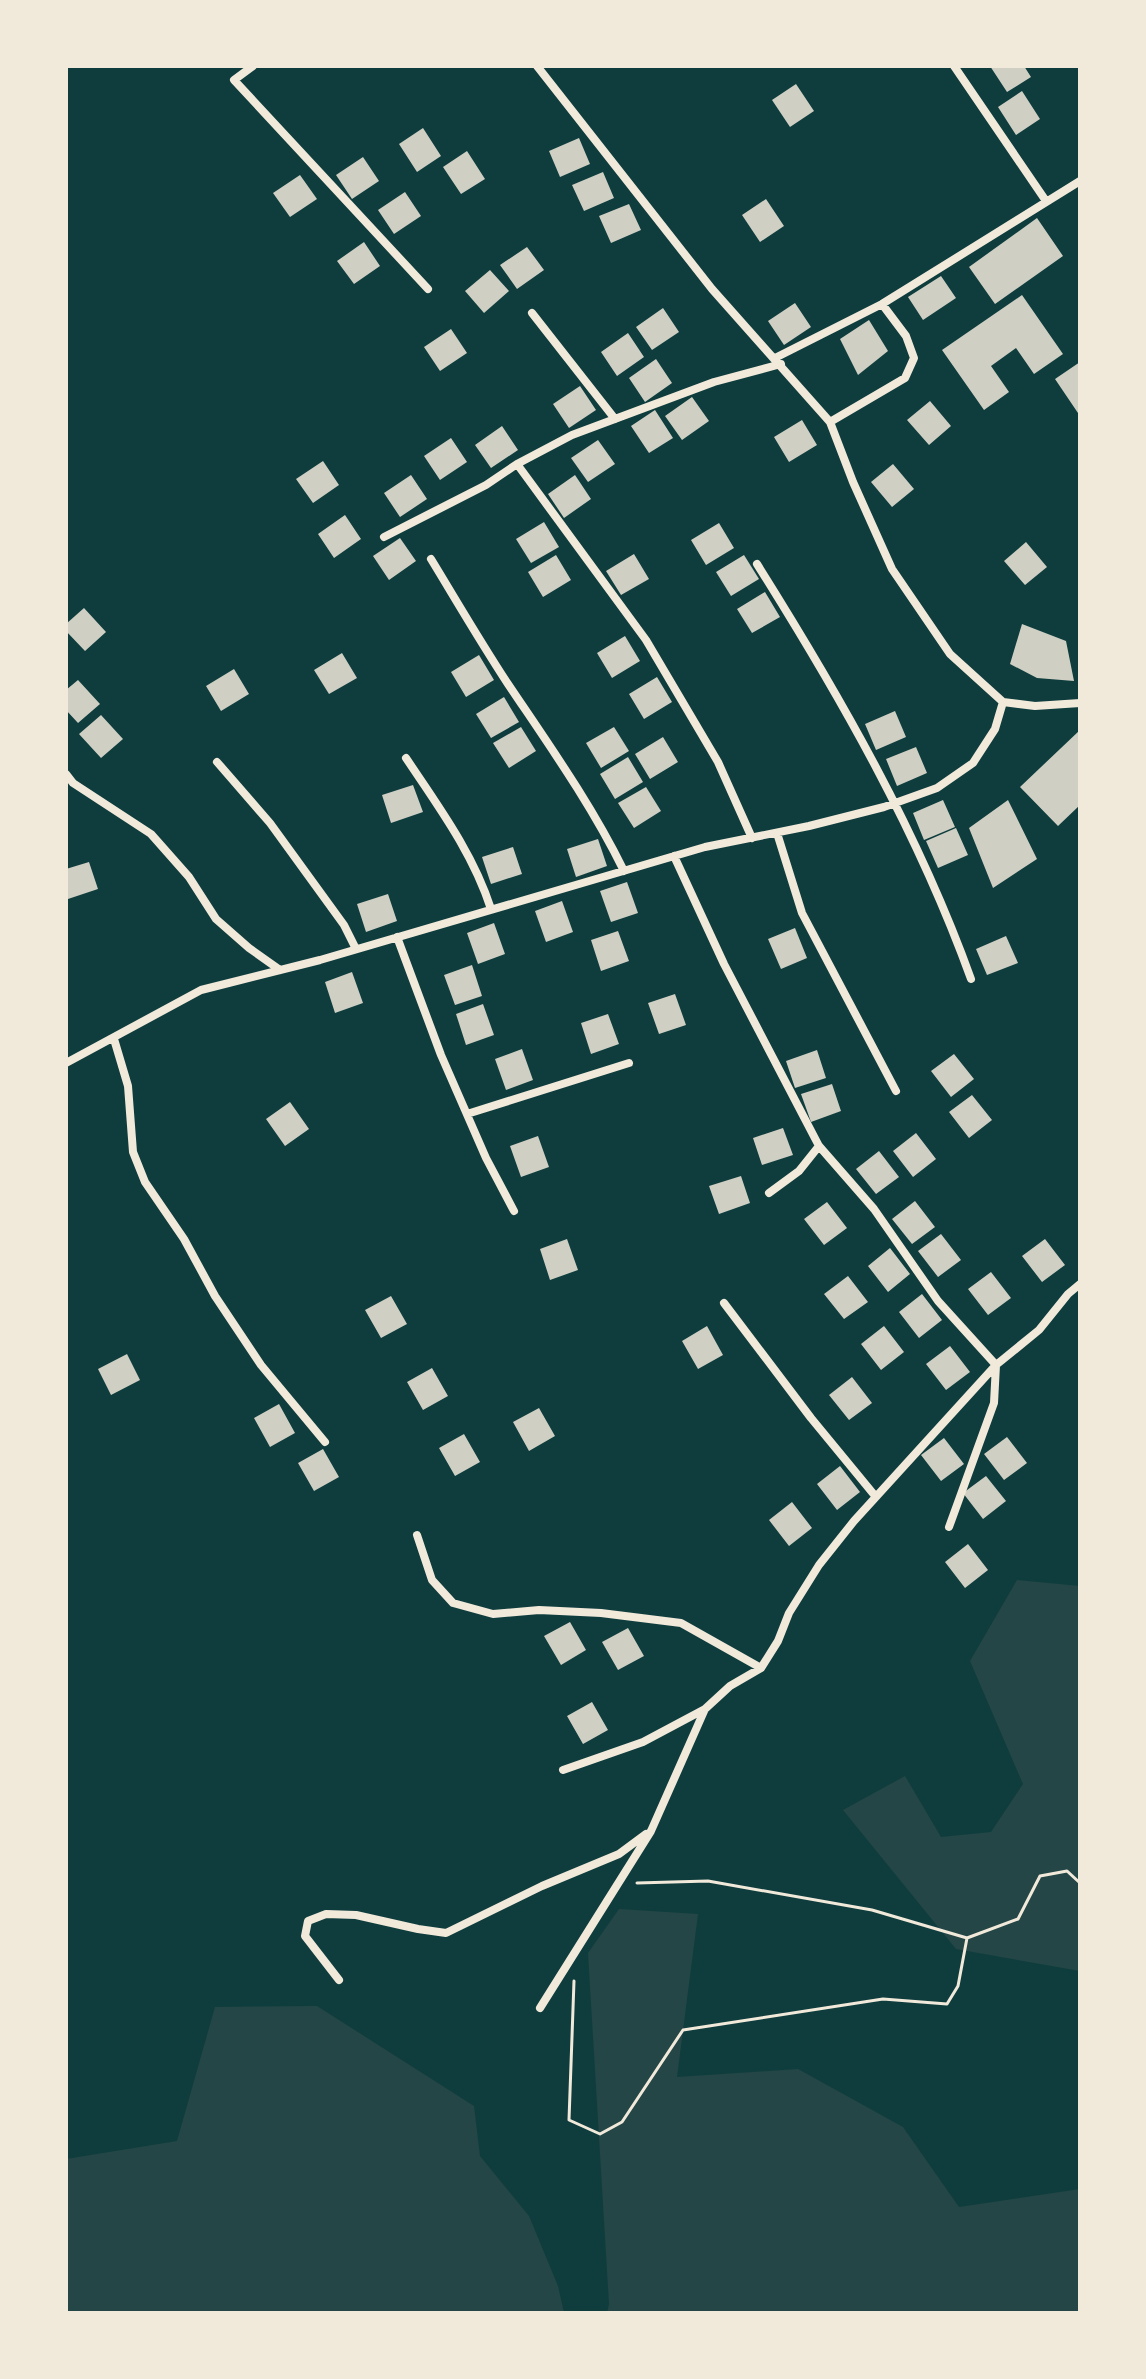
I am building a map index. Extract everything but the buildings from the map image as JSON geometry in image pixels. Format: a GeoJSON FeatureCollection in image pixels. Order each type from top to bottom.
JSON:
{"type":"FeatureCollection","features":[{"type":"Feature","properties":{"kind":"street"},"geometry":{"type":"LineString","coordinates":[[253,66],[234,80],[428,289]]}},
{"type":"Feature","properties":{"kind":"street"},"geometry":{"type":"LineString","coordinates":[[537,66],[712,289],[830,422],[892,569],[950,654],[1003,702],[1035,706],[1080,703]]}},
{"type":"Feature","properties":{"kind":"street"},"geometry":{"type":"LineString","coordinates":[[954,66],[1046,201]]}},
{"type":"Feature","properties":{"kind":"street"},"geometry":{"type":"LineString","coordinates":[[384,537],[486,485],[517,464],[572,435],[778,361],[882,304],[1080,181]]}},
{"type":"Feature","properties":{"kind":"street"},"geometry":{"type":"LineString","coordinates":[[830,422],[905,378],[910,368],[914,358],[906,336],[882,304]]}},
{"type":"Feature","properties":{"kind":"street"},"geometry":{"type":"LineString","coordinates":[[532,313],[615,419]]}},
{"type":"Feature","properties":{"kind":"street"},"geometry":{"type":"LineString","coordinates":[[517,464],[646,640],[718,762],[752,838]]}},
{"type":"Feature","properties":{"kind":"street"},"geometry":{"type":"LineString","coordinates":[[431,559],[603,828],[624,871]]}},
{"type":"Feature","properties":{"kind":"street"},"geometry":{"type":"LineString","coordinates":[[757,564],[807,644],[895,803],[945,908],[971,979]]}},
{"type":"Feature","properties":{"kind":"street"},"geometry":{"type":"LineString","coordinates":[[66,1063],[201,990],[356,949],[674,856],[895,803],[937,788],[973,763],[995,729],[1003,702]]}},
{"type":"Feature","properties":{"kind":"street"},"geometry":{"type":"LineString","coordinates":[[406,758],[457,834],[481,879],[491,909]]}},
{"type":"Feature","properties":{"kind":"street"},"geometry":{"type":"LineString","coordinates":[[217,762],[270,823],[344,925],[356,949]]}},
{"type":"Feature","properties":{"kind":"street"},"geometry":{"type":"LineString","coordinates":[[66,774],[73,783],[151,834],[189,877],[216,919],[280,970]]}},
{"type":"Feature","properties":{"kind":"street"},"geometry":{"type":"LineString","coordinates":[[777,833],[802,913],[896,1091]]}},
{"type":"Feature","properties":{"kind":"street"},"geometry":{"type":"LineString","coordinates":[[674,856],[724,964],[819,1146],[874,1209],[938,1301],[996,1365],[994,1403],[949,1527]]}},
{"type":"Feature","properties":{"kind":"street"},"geometry":{"type":"LineString","coordinates":[[397,937],[441,1055],[486,1158],[514,1211]]}},
{"type":"Feature","properties":{"kind":"street"},"geometry":{"type":"LineString","coordinates":[[114,1039],[128,1086],[133,1152],[145,1182],[184,1239],[215,1296],[261,1365],[325,1442]]}},
{"type":"Feature","properties":{"kind":"street"},"geometry":{"type":"LineString","coordinates":[[467,1114],[629,1063]]}},
{"type":"Feature","properties":{"kind":"street"},"geometry":{"type":"LineString","coordinates":[[769,1193],[799,1171],[819,1146]]}},
{"type":"Feature","properties":{"kind":"street"},"geometry":{"type":"LineString","coordinates":[[563,1770],[643,1742],[705,1709],[730,1686],[761,1668],[778,1641],[789,1613],[819,1565],[996,1365],[1039,1330],[1080,1284]]}},
{"type":"Feature","properties":{"kind":"street"},"geometry":{"type":"LineString","coordinates":[[724,1303],[811,1418],[876,1497]]}},
{"type":"Feature","properties":{"kind":"street"},"geometry":{"type":"LineString","coordinates":[[417,1535],[432,1580],[453,1603],[493,1614],[539,1610],[585,1612],[681,1623],[761,1668]]}},
{"type":"Feature","properties":{"kind":"street"},"geometry":{"type":"LineString","coordinates":[[540,2008],[651,1831],[705,1709]]}},
{"type":"Feature","properties":{"kind":"street"},"geometry":{"type":"LineString","coordinates":[[339,1980],[305,1936],[308,1921],[326,1914],[356,1915],[446,1933],[542,1886],[619,1854],[651,1831]]}},
{"type":"Feature","properties":{"kind":"path"},"geometry":{"type":"LineString","coordinates":[[617,1883],[708,1881],[872,1910],[967,1938],[1018,1919],[1040,1876],[1067,1871],[1080,1883]]}},
{"type":"Feature","properties":{"kind":"path"},"geometry":{"type":"LineString","coordinates":[[575,1954],[569,2120],[600,2134],[622,2122],[683,2030],[883,1999],[947,2004],[958,1986],[967,1938]]}},
{"type":"Feature","properties":{"kind":"shaded area"},"geometry":{"type":"Polygon","coordinates":[[[1017,1580],[1080,1586],[1080,1971],[956,1949],[843,1810],[905,1776],[941,1837],[991,1832],[1023,1784],[970,1661],[1017,1580]]]}},
{"type":"Feature","properties":{"kind":"shaded area"},"geometry":{"type":"Polygon","coordinates":[[[619,1909],[698,1914],[677,2077],[798,2069],[903,2127],[959,2207],[1080,2189],[1080,2313],[607,2313],[609,2304],[588,1953],[619,1909]]]}},
{"type":"Feature","properties":{"kind":"shaded area"},"geometry":{"type":"Polygon","coordinates":[[[317,2006],[474,2106],[480,2156],[529,2216],[558,2286],[564,2313],[66,2313],[66,2159],[177,2141],[215,2007],[317,2006]]]}}]}
